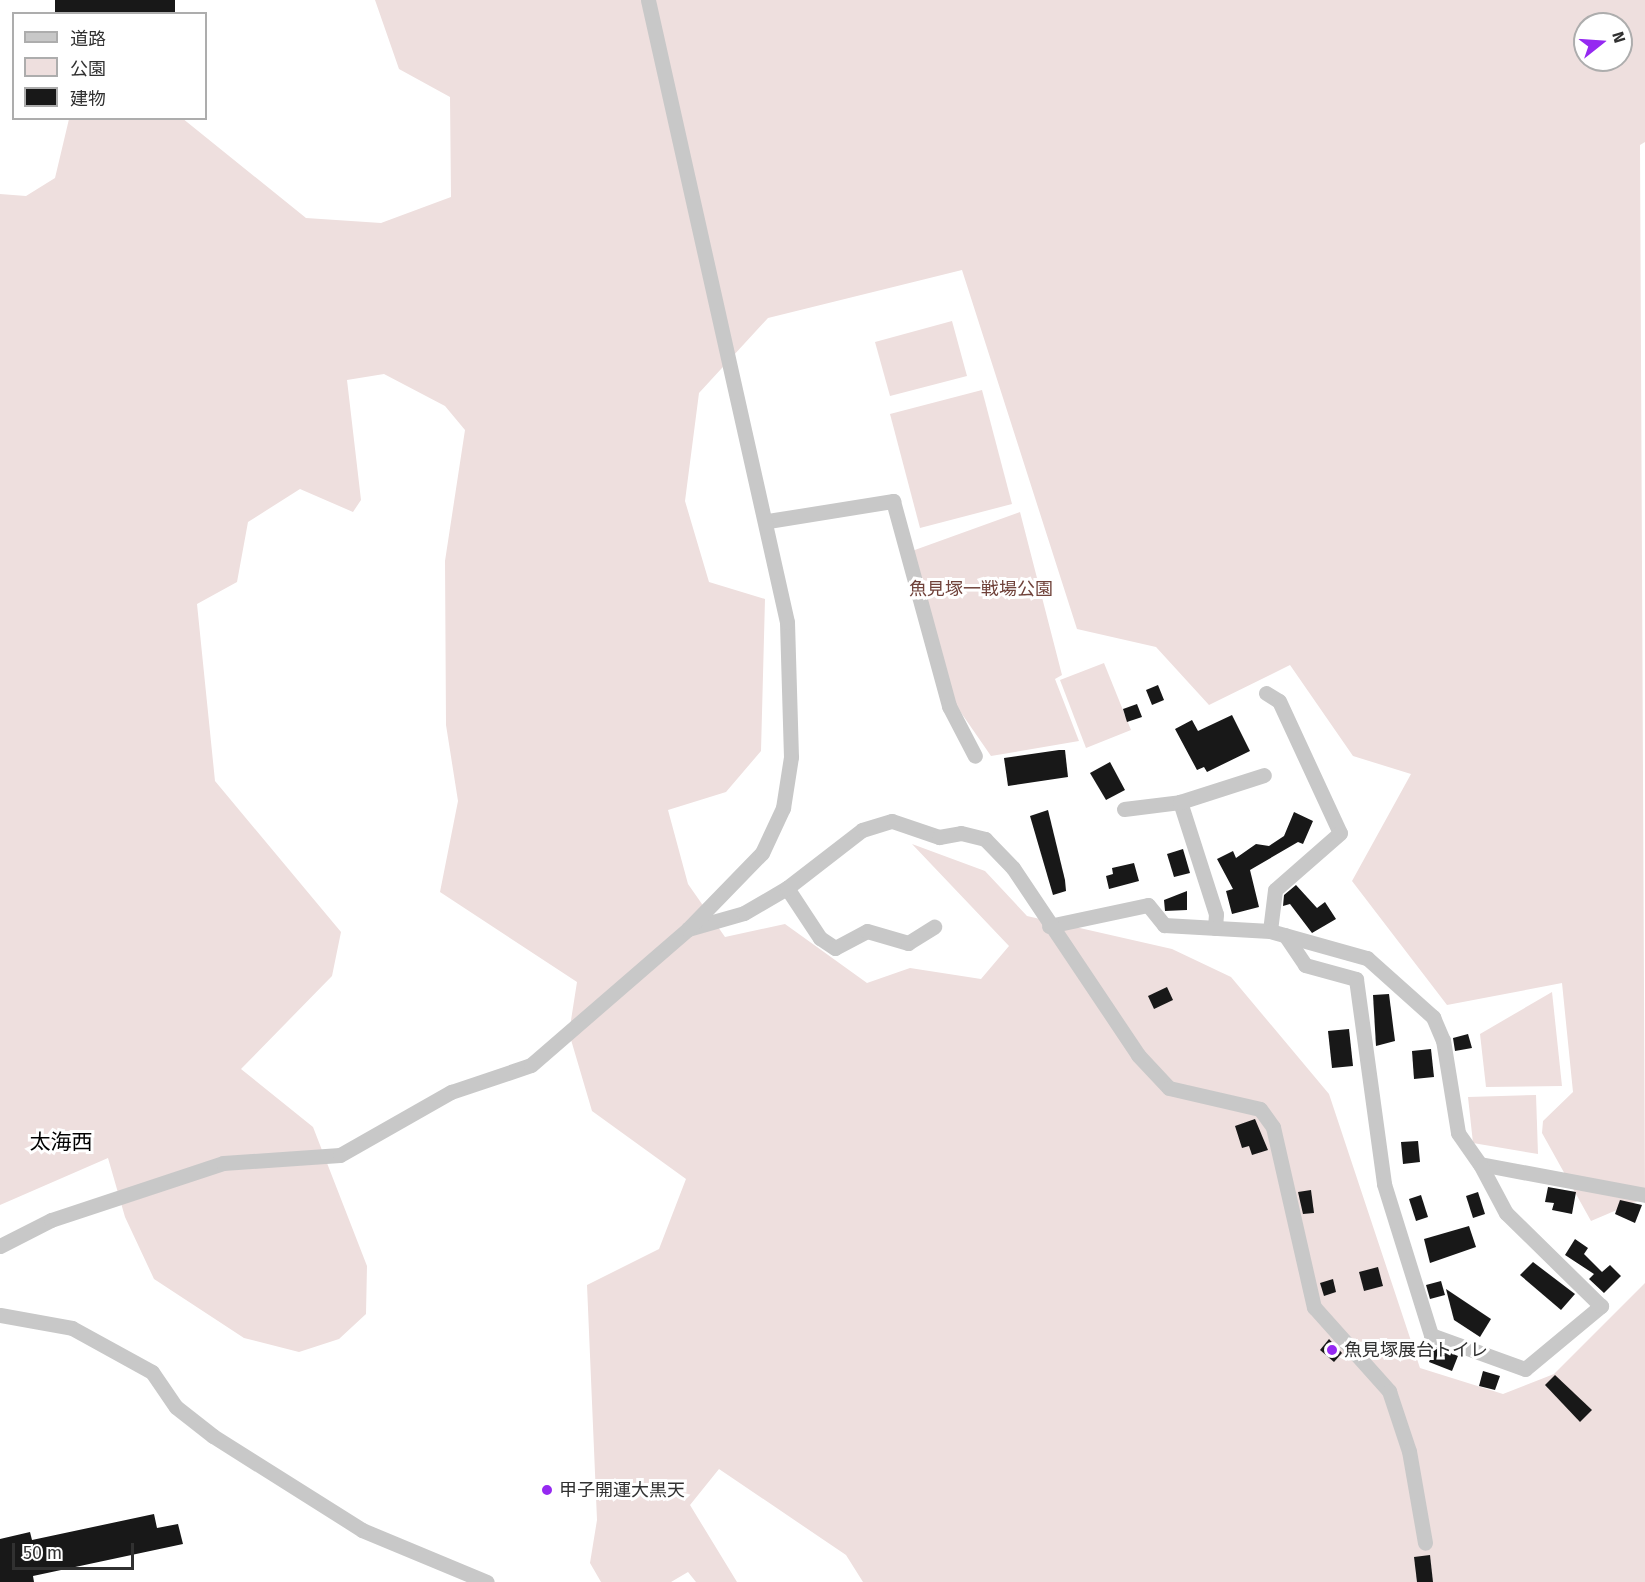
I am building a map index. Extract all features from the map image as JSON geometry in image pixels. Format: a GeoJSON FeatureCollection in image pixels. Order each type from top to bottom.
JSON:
{"type":"FeatureCollection","features":[{"type":"Feature","properties":{"kind":"street"},"geometry":{"type":"LineString","coordinates":[[0,1246],[70,1213],[223,1163],[340,1155],[451,1092],[531,1065],[688,929],[762,853],[783,808],[792,757],[792,696],[787,621],[768,521],[711,296],[681,132],[648,0]]}},
{"type":"Feature","properties":{"kind":"street"},"geometry":{"type":"LineString","coordinates":[[768,521],[893,501],[949,706],[975,756]]}},
{"type":"Feature","properties":{"kind":"street"},"geometry":{"type":"LineString","coordinates":[[1049,926],[1148,904],[1164,925],[1278,933],[1367,958],[1433,1017],[1443,1040],[1458,1133],[1480,1164],[1506,1213],[1601,1306],[1525,1369],[1431,1335],[1384,1184],[1356,980],[1305,965],[1278,933],[1275,890],[1340,833],[1279,701],[1266,693]]}},
{"type":"Feature","properties":{"kind":"street"},"geometry":{"type":"LineString","coordinates":[[1124,809],[1180,802],[1264,775]]}},
{"type":"Feature","properties":{"kind":"street"},"geometry":{"type":"LineString","coordinates":[[1180,802],[1216,914],[1215,928]]}},
{"type":"Feature","properties":{"kind":"street"},"geometry":{"type":"LineString","coordinates":[[688,929],[744,913],[787,888],[862,830],[892,821],[939,837],[961,833],[985,840],[1012,868],[1138,1055],[1169,1089],[1260,1109],[1273,1127],[1314,1307],[1389,1392],[1409,1450],[1425,1543]]}},
{"type":"Feature","properties":{"kind":"street"},"geometry":{"type":"LineString","coordinates":[[787,888],[820,938],[835,948],[867,931],[908,943],[934,927]]}},
{"type":"Feature","properties":{"kind":"street"},"geometry":{"type":"LineString","coordinates":[[1480,1164],[1645,1195]]}},
{"type":"Feature","properties":{"kind":"street"},"geometry":{"type":"LineString","coordinates":[[0,1315],[72,1328],[152,1372],[176,1407],[213,1436],[362,1530],[487,1582]]}},
{"type":"Feature","properties":{"kind":"green space"},"geometry":{"type":"Polygon","coordinates":[[[375,0],[1645,0],[1645,142],[1640,145],[1645,1198],[1591,1221],[1542,1133],[1543,1121],[1573,1092],[1562,983],[1447,1005],[1352,881],[1411,774],[1353,756],[1290,665],[1209,705],[1156,647],[1077,629],[962,270],[768,318],[699,393],[685,501],[709,582],[765,599],[761,751],[726,792],[668,810],[688,884],[725,937],[785,924],[867,983],[910,968],[981,979],[1009,946],[912,844],[985,871],[1027,916],[1172,949],[1231,977],[1329,1094],[1420,1368],[1503,1394],[1554,1374],[1645,1283],[1645,1582],[863,1582],[846,1555],[719,1469],[690,1505],[737,1582],[696,1582],[688,1572],[671,1582],[601,1582],[590,1563],[597,1520],[587,1285],[659,1249],[686,1179],[592,1111],[569,1033],[577,982],[440,892],[458,801],[446,725],[445,561],[465,430],[445,406],[384,374],[347,380],[361,500],[353,512],[300,489],[248,522],[237,582],[197,604],[215,781],[341,932],[332,976],[241,1069],[313,1127],[367,1266],[366,1314],[339,1339],[299,1352],[244,1338],[154,1279],[125,1217],[108,1158],[0,1205],[0,194],[26,196],[55,178],[69,120],[184,120],[306,218],[381,223],[451,197],[450,97],[399,69],[375,0]]]}},
{"type":"Feature","properties":{"kind":"green space"},"geometry":{"type":"Polygon","coordinates":[[[952,321],[967,376],[890,396],[875,342],[952,321]]]}},
{"type":"Feature","properties":{"kind":"green space"},"geometry":{"type":"Polygon","coordinates":[[[982,390],[1012,504],[920,528],[890,414],[982,390]]]}},
{"type":"Feature","properties":{"kind":"green space","name":"魚見塚一戦場公園"},"geometry":{"type":"Polygon","coordinates":[[[1020,512],[1062,675],[1055,679],[1079,741],[991,756],[955,704],[912,551],[1020,512]]]}},
{"type":"Feature","properties":{"kind":"green space"},"geometry":{"type":"Polygon","coordinates":[[[1104,663],[1131,730],[1086,748],[1060,680],[1104,663]]]}},
{"type":"Feature","properties":{"kind":"green space"},"geometry":{"type":"Polygon","coordinates":[[[1552,992],[1562,1086],[1486,1087],[1480,1034],[1552,992]]]}},
{"type":"Feature","properties":{"kind":"green space"},"geometry":{"type":"Polygon","coordinates":[[[1536,1095],[1538,1154],[1473,1143],[1468,1097],[1536,1095]]]}},
{"type":"Feature","properties":{"kind":"building"},"geometry":{"type":"Polygon","coordinates":[[[55,0],[175,0],[175,12],[55,12],[55,0]]]}},
{"type":"Feature","properties":{"kind":"building"},"geometry":{"type":"Polygon","coordinates":[[[1158,685],[1164,700],[1152,705],[1146,690],[1158,685]]]}},
{"type":"Feature","properties":{"kind":"building"},"geometry":{"type":"Polygon","coordinates":[[[1137,704],[1142,717],[1127,722],[1123,709],[1137,704]]]}},
{"type":"Feature","properties":{"kind":"building"},"geometry":{"type":"Polygon","coordinates":[[[1232,715],[1250,751],[1207,772],[1204,767],[1197,770],[1175,729],[1192,720],[1198,731],[1232,715]]]}},
{"type":"Feature","properties":{"kind":"building"},"geometry":{"type":"Polygon","coordinates":[[[1065,750],[1068,777],[1008,786],[1004,758],[1065,750]]]}},
{"type":"Feature","properties":{"kind":"building"},"geometry":{"type":"Polygon","coordinates":[[[1110,762],[1125,790],[1106,800],[1090,773],[1110,762]]]}},
{"type":"Feature","properties":{"kind":"building"},"geometry":{"type":"Polygon","coordinates":[[[1048,810],[1066,891],[1053,895],[1030,816],[1048,810]]]}},
{"type":"Feature","properties":{"kind":"building"},"geometry":{"type":"Polygon","coordinates":[[[1294,812],[1313,821],[1303,844],[1298,842],[1250,870],[1259,907],[1232,914],[1226,891],[1233,889],[1217,859],[1233,851],[1236,858],[1256,844],[1269,846],[1284,836],[1294,812]]]}},
{"type":"Feature","properties":{"kind":"building"},"geometry":{"type":"Polygon","coordinates":[[[1183,849],[1190,873],[1174,877],[1167,854],[1183,849]]]}},
{"type":"Feature","properties":{"kind":"building"},"geometry":{"type":"Polygon","coordinates":[[[1134,863],[1139,881],[1109,889],[1106,876],[1113,874],[1112,868],[1134,863]]]}},
{"type":"Feature","properties":{"kind":"building"},"geometry":{"type":"Polygon","coordinates":[[[1296,885],[1317,908],[1325,902],[1336,919],[1312,933],[1290,904],[1283,906],[1284,895],[1296,885]]]}},
{"type":"Feature","properties":{"kind":"building"},"geometry":{"type":"Polygon","coordinates":[[[1187,891],[1187,910],[1165,911],[1164,900],[1187,891]]]}},
{"type":"Feature","properties":{"kind":"building"},"geometry":{"type":"Polygon","coordinates":[[[1167,987],[1173,1000],[1154,1009],[1148,996],[1167,987]]]}},
{"type":"Feature","properties":{"kind":"building"},"geometry":{"type":"Polygon","coordinates":[[[1389,994],[1395,1041],[1376,1046],[1373,995],[1389,994]]]}},
{"type":"Feature","properties":{"kind":"building"},"geometry":{"type":"Polygon","coordinates":[[[1349,1029],[1353,1066],[1332,1068],[1328,1031],[1349,1029]]]}},
{"type":"Feature","properties":{"kind":"building"},"geometry":{"type":"Polygon","coordinates":[[[1468,1034],[1472,1048],[1455,1051],[1453,1038],[1468,1034]]]}},
{"type":"Feature","properties":{"kind":"building"},"geometry":{"type":"Polygon","coordinates":[[[1431,1049],[1434,1077],[1414,1079],[1412,1051],[1431,1049]]]}},
{"type":"Feature","properties":{"kind":"building"},"geometry":{"type":"Polygon","coordinates":[[[1255,1119],[1268,1150],[1252,1155],[1249,1146],[1242,1148],[1235,1126],[1255,1119]]]}},
{"type":"Feature","properties":{"kind":"building"},"geometry":{"type":"Polygon","coordinates":[[[1418,1141],[1420,1162],[1403,1164],[1401,1142],[1418,1141]]]}},
{"type":"Feature","properties":{"kind":"building"},"geometry":{"type":"Polygon","coordinates":[[[1548,1187],[1576,1192],[1572,1214],[1552,1210],[1554,1203],[1545,1202],[1548,1187]]]}},
{"type":"Feature","properties":{"kind":"building"},"geometry":{"type":"Polygon","coordinates":[[[1311,1190],[1314,1213],[1303,1214],[1298,1192],[1311,1190]]]}},
{"type":"Feature","properties":{"kind":"building"},"geometry":{"type":"Polygon","coordinates":[[[1478,1192],[1485,1214],[1473,1218],[1466,1196],[1478,1192]]]}},
{"type":"Feature","properties":{"kind":"building"},"geometry":{"type":"Polygon","coordinates":[[[1421,1195],[1428,1217],[1416,1221],[1409,1199],[1421,1195]]]}},
{"type":"Feature","properties":{"kind":"building"},"geometry":{"type":"Polygon","coordinates":[[[1620,1200],[1642,1205],[1635,1223],[1615,1214],[1620,1200]]]}},
{"type":"Feature","properties":{"kind":"building"},"geometry":{"type":"Polygon","coordinates":[[[1469,1226],[1476,1247],[1430,1263],[1424,1239],[1469,1226]]]}},
{"type":"Feature","properties":{"kind":"building"},"geometry":{"type":"Polygon","coordinates":[[[1575,1239],[1588,1248],[1584,1254],[1602,1272],[1610,1265],[1621,1276],[1604,1293],[1589,1279],[1594,1274],[1565,1255],[1575,1239]]]}},
{"type":"Feature","properties":{"kind":"building"},"geometry":{"type":"Polygon","coordinates":[[[1533,1262],[1575,1294],[1561,1310],[1520,1275],[1533,1262]]]}},
{"type":"Feature","properties":{"kind":"building"},"geometry":{"type":"Polygon","coordinates":[[[1378,1267],[1383,1286],[1364,1291],[1359,1272],[1378,1267]]]}},
{"type":"Feature","properties":{"kind":"building"},"geometry":{"type":"Polygon","coordinates":[[[1333,1279],[1336,1292],[1324,1296],[1320,1283],[1333,1279]]]}},
{"type":"Feature","properties":{"kind":"building"},"geometry":{"type":"Polygon","coordinates":[[[1441,1281],[1445,1295],[1430,1299],[1426,1285],[1441,1281]]]}},
{"type":"Feature","properties":{"kind":"building"},"geometry":{"type":"Polygon","coordinates":[[[1446,1289],[1491,1319],[1480,1337],[1454,1320],[1446,1289]]]}},
{"type":"Feature","properties":{"kind":"building","name":"魚見塚展台トイレ"},"geometry":{"type":"Polygon","coordinates":[[[1329,1339],[1342,1353],[1334,1362],[1320,1350],[1329,1339]]]}},
{"type":"Feature","properties":{"kind":"building"},"geometry":{"type":"Polygon","coordinates":[[[1435,1347],[1458,1356],[1452,1371],[1429,1362],[1435,1347]]]}},
{"type":"Feature","properties":{"kind":"building"},"geometry":{"type":"Polygon","coordinates":[[[1483,1371],[1500,1376],[1495,1390],[1479,1386],[1483,1371]]]}},
{"type":"Feature","properties":{"kind":"building"},"geometry":{"type":"Polygon","coordinates":[[[1555,1375],[1592,1410],[1580,1422],[1545,1385],[1555,1375]]]}},
{"type":"Feature","properties":{"kind":"building"},"geometry":{"type":"Polygon","coordinates":[[[154,1514],[157,1528],[178,1524],[183,1544],[33,1576],[34,1582],[0,1582],[0,1539],[30,1532],[32,1540],[154,1514]]]}},
{"type":"Feature","properties":{"kind":"building"},"geometry":{"type":"Polygon","coordinates":[[[1430,1555],[1433,1582],[1417,1582],[1414,1557],[1430,1555]]]}},
{"type":"Feature","properties":{"kind":"place","name":"魚見塚展台トイレ"},"geometry":{"type":"Point","coordinates":[1332,1350]}},
{"type":"Feature","properties":{"kind":"place","name":"甲子開運大黒天"},"geometry":{"type":"Point","coordinates":[547,1490]}},
{"type":"Feature","properties":{"kind":"district","name":"太海西"},"geometry":{"type":"Point","coordinates":[61,1142]}}]}
